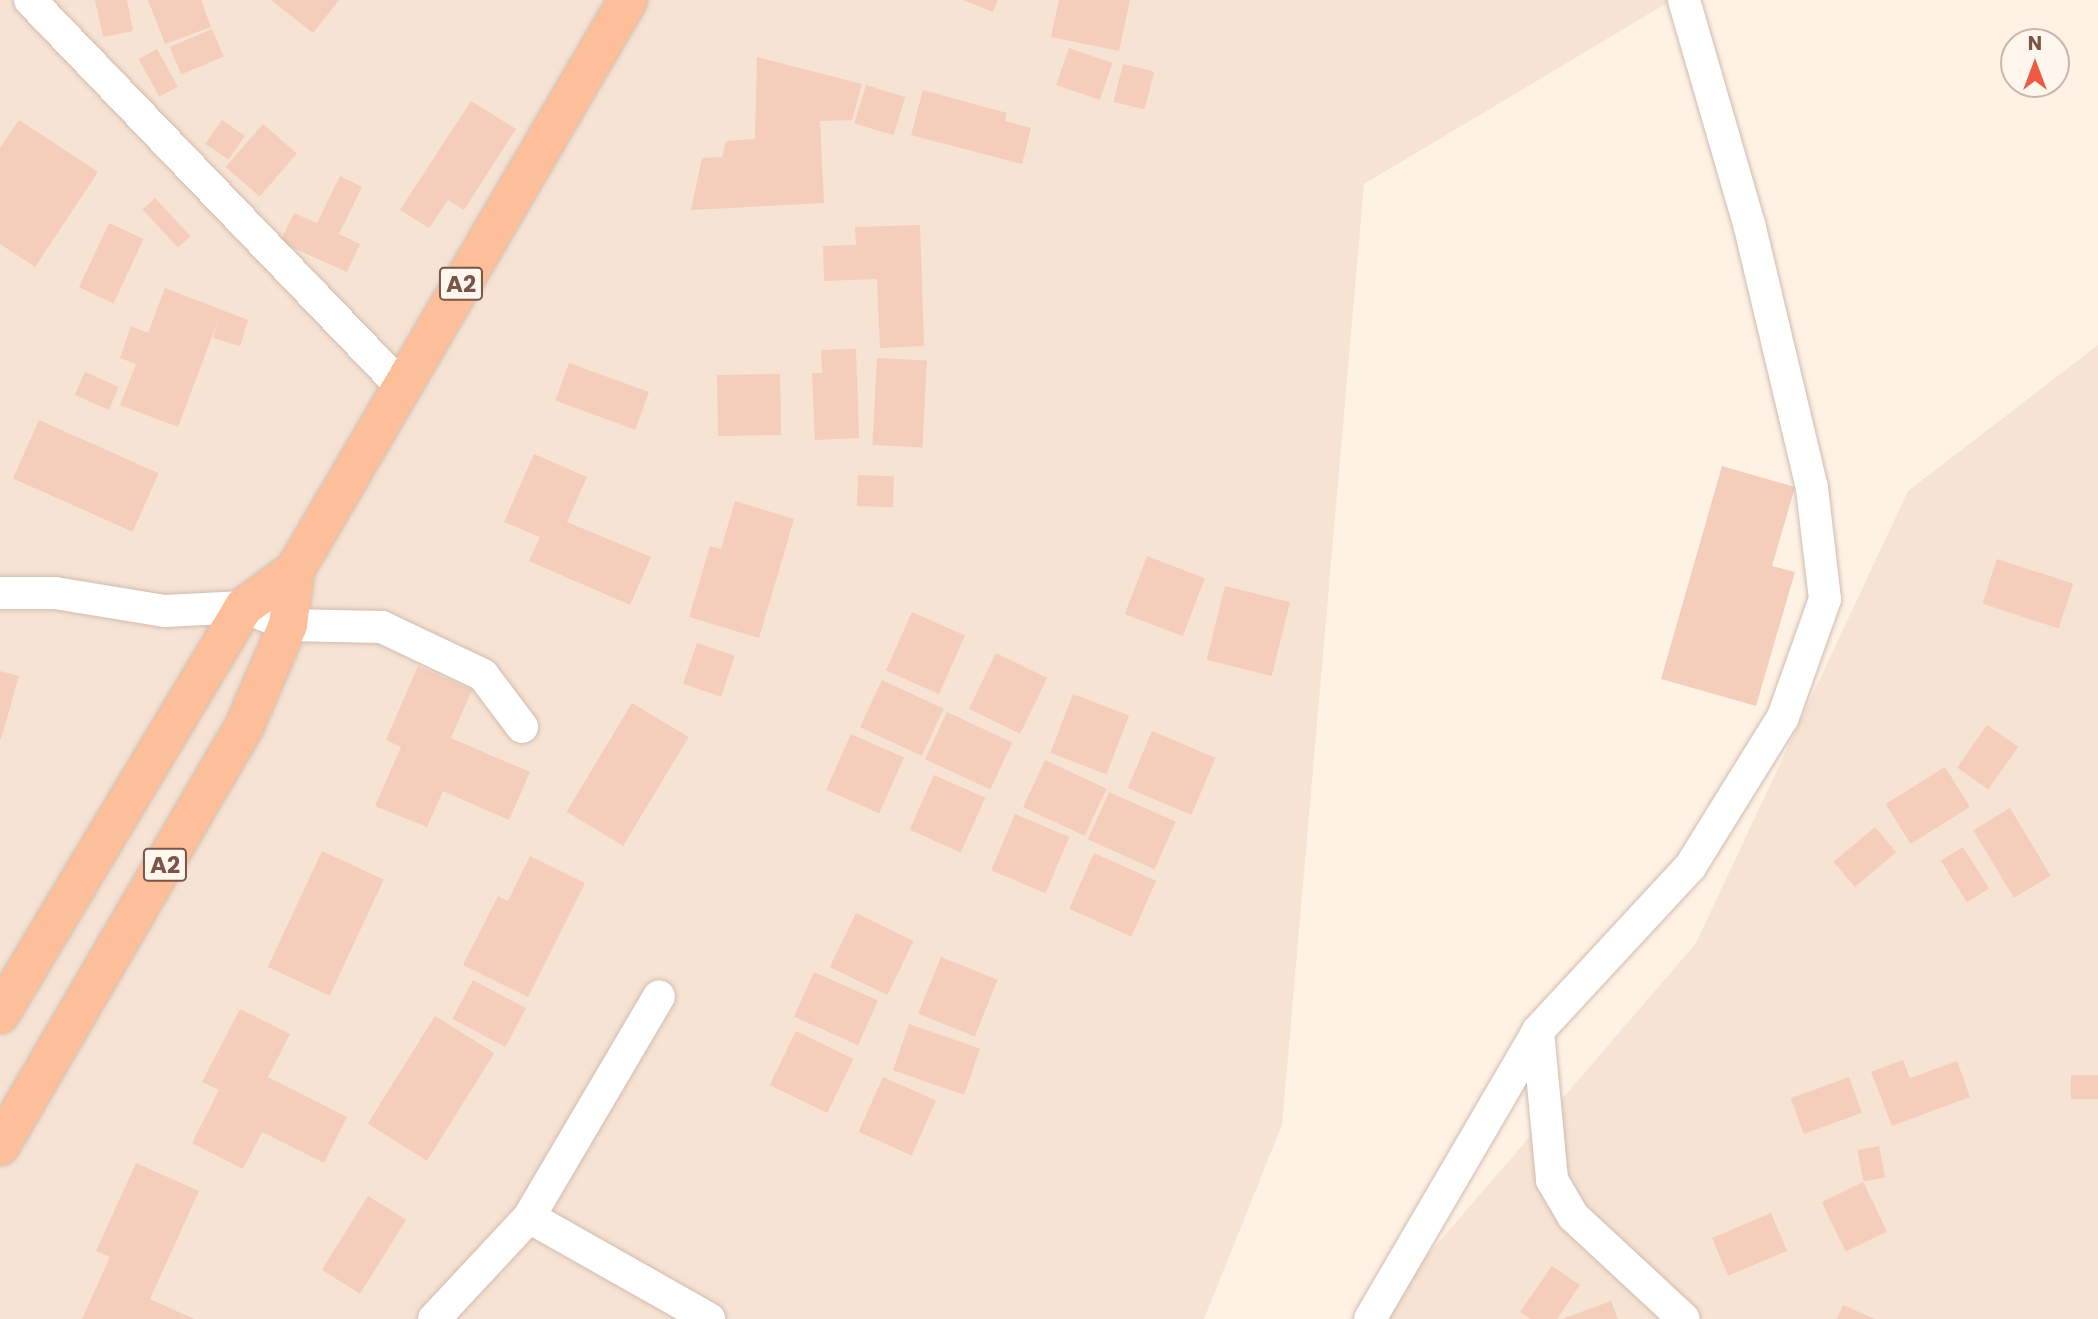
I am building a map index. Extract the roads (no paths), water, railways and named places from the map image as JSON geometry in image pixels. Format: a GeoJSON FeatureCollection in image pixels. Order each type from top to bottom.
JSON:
{"type":"FeatureCollection","features":[{"type":"Feature","properties":{"kind":"highway","name":"A2"},"geometry":{"type":"LineString","coordinates":[[0,1146],[244,727],[288,625],[295,570],[628,0]]}},
{"type":"Feature","properties":{"kind":"highway","name":"A2"},"geometry":{"type":"LineString","coordinates":[[0,1014],[244,607],[295,570]]}},
{"type":"Feature","properties":{"kind":"street"},"geometry":{"type":"LineString","coordinates":[[30,0],[401,386]]}},
{"type":"Feature","properties":{"kind":"street"},"geometry":{"type":"LineString","coordinates":[[1370,1319],[1538,1031],[1690,867],[1783,717],[1825,599],[1812,488],[1749,224],[1684,0]]}},
{"type":"Feature","properties":{"kind":"street"},"geometry":{"type":"LineString","coordinates":[[0,593],[55,593],[165,611],[244,607],[288,625],[340,623],[393,631],[482,674],[522,727]]}},
{"type":"Feature","properties":{"kind":"street"},"geometry":{"type":"LineString","coordinates":[[434,1319],[529,1217],[659,996]]}},
{"type":"Feature","properties":{"kind":"street"},"geometry":{"type":"LineString","coordinates":[[1538,1031],[1552,1180],[1573,1216],[1684,1319]]}},
{"type":"Feature","properties":{"kind":"street"},"geometry":{"type":"LineString","coordinates":[[529,1217],[709,1319]]}}]}
